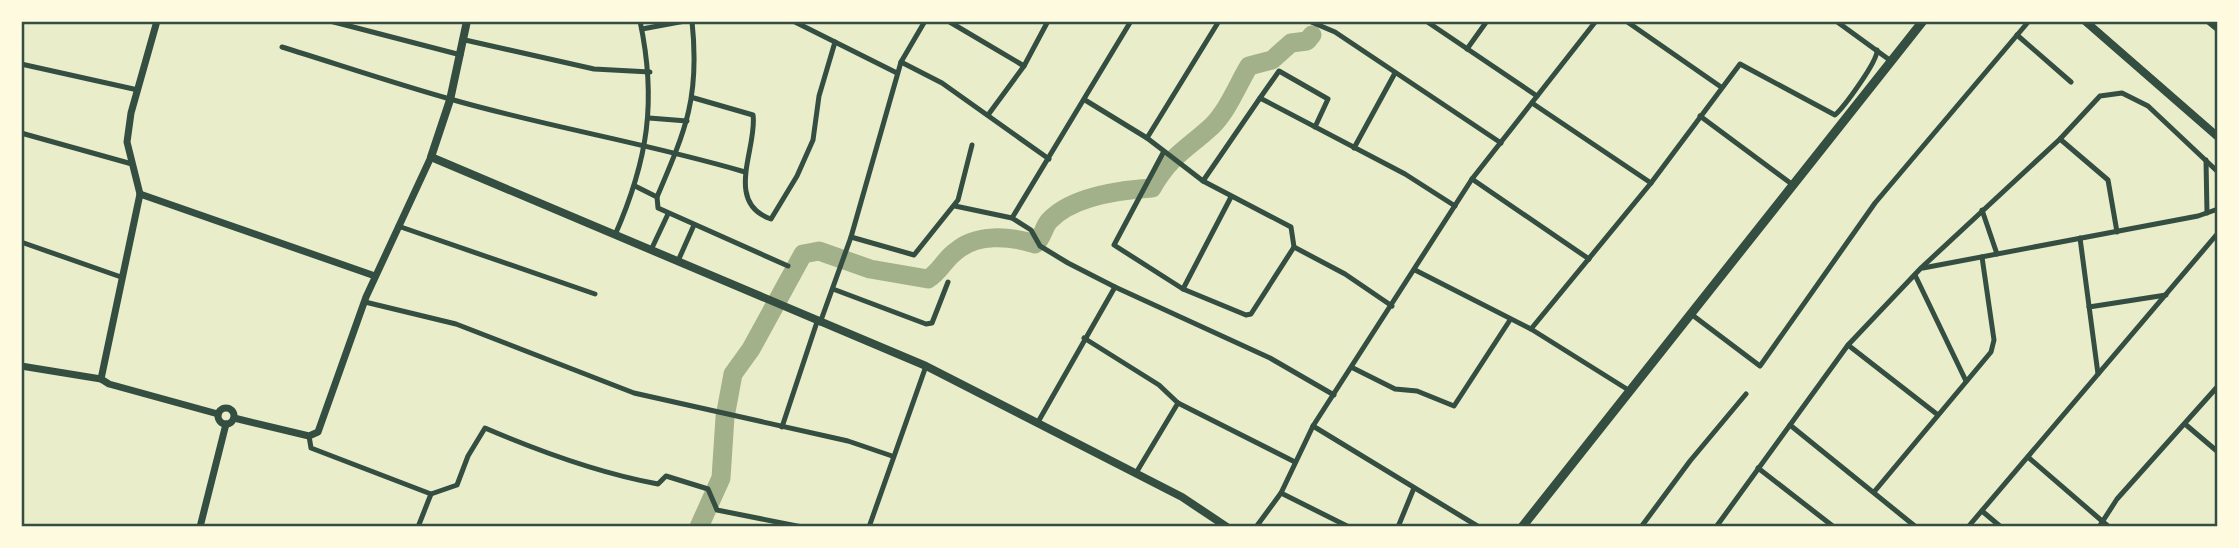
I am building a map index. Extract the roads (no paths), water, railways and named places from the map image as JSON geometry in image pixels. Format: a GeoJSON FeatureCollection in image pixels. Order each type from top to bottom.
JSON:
{"type":"FeatureCollection","features":[{"type":"Feature","properties":{"kind":"highway"},"geometry":{"type":"LineString","coordinates":[[1522,527],[1923,21]]}},
{"type":"Feature","properties":{"kind":"main road"},"geometry":{"type":"LineString","coordinates":[[467,21],[450,100],[431,157],[926,366],[1182,497],[1227,527]]}},
{"type":"Feature","properties":{"kind":"main road"},"geometry":{"type":"LineString","coordinates":[[2085,21],[2218,137]]}},
{"type":"Feature","properties":{"kind":"street"},"geometry":{"type":"LineString","coordinates":[[102,379],[140,194],[127,142],[157,21]]}},
{"type":"Feature","properties":{"kind":"street"},"geometry":{"type":"LineString","coordinates":[[330,21],[461,55]]}},
{"type":"Feature","properties":{"kind":"street"},"geometry":{"type":"LineString","coordinates":[[612,21],[640,21],[650,72],[646,144],[635,186],[615,235]]}},
{"type":"Feature","properties":{"kind":"street"},"geometry":{"type":"LineString","coordinates":[[642,29],[685,21]]}},
{"type":"Feature","properties":{"kind":"street"},"geometry":{"type":"LineString","coordinates":[[692,21],[696,66],[694,98],[657,197],[658,208],[788,266]]}},
{"type":"Feature","properties":{"kind":"street"},"geometry":{"type":"LineString","coordinates":[[793,21],[897,73]]}},
{"type":"Feature","properties":{"kind":"street"},"geometry":{"type":"LineString","coordinates":[[782,427],[851,237],[897,73],[925,21]]}},
{"type":"Feature","properties":{"kind":"street"},"geometry":{"type":"LineString","coordinates":[[948,21],[1024,66]]}},
{"type":"Feature","properties":{"kind":"street"},"geometry":{"type":"LineString","coordinates":[[988,115],[1024,66],[1048,21]]}},
{"type":"Feature","properties":{"kind":"street"},"geometry":{"type":"LineString","coordinates":[[1012,218],[1131,21]]}},
{"type":"Feature","properties":{"kind":"street"},"geometry":{"type":"LineString","coordinates":[[1147,138],[1219,21]]}},
{"type":"Feature","properties":{"kind":"street"},"geometry":{"type":"LineString","coordinates":[[1309,21],[1335,33],[1501,142]]}},
{"type":"Feature","properties":{"kind":"street"},"geometry":{"type":"LineString","coordinates":[[1426,21],[1537,96]]}},
{"type":"Feature","properties":{"kind":"street"},"geometry":{"type":"LineString","coordinates":[[1467,49],[1487,21]]}},
{"type":"Feature","properties":{"kind":"street"},"geometry":{"type":"LineString","coordinates":[[1256,527],[1282,493],[1294,462],[1313,426],[1353,368],[1472,179],[1596,21]]}},
{"type":"Feature","properties":{"kind":"street"},"geometry":{"type":"LineString","coordinates":[[1626,21],[1721,87]]}},
{"type":"Feature","properties":{"kind":"street"},"geometry":{"type":"LineString","coordinates":[[1836,21],[1891,61]]}},
{"type":"Feature","properties":{"kind":"street"},"geometry":{"type":"LineString","coordinates":[[1691,314],[1759,366],[1875,203],[2029,21]]}},
{"type":"Feature","properties":{"kind":"street"},"geometry":{"type":"LineString","coordinates":[[2207,21],[2218,30]]}},
{"type":"Feature","properties":{"kind":"street"},"geometry":{"type":"LineString","coordinates":[[2017,35],[2071,82]]}},
{"type":"Feature","properties":{"kind":"street"},"geometry":{"type":"LineString","coordinates":[[465,40],[594,69],[650,72]]}},
{"type":"Feature","properties":{"kind":"street"},"geometry":{"type":"LineString","coordinates":[[694,98],[753,115],[745,189],[753,204],[771,219],[797,176],[813,140],[819,96],[835,42]]}},
{"type":"Feature","properties":{"kind":"street"},"geometry":{"type":"LineString","coordinates":[[282,47],[450,100],[591,135],[646,144],[745,172]]}},
{"type":"Feature","properties":{"kind":"street"},"geometry":{"type":"LineString","coordinates":[[1531,329],[1651,183],[1741,64],[1837,115],[1877,55],[1877,50]]}},
{"type":"Feature","properties":{"kind":"street"},"geometry":{"type":"LineString","coordinates":[[901,62],[942,83],[1049,159]]}},
{"type":"Feature","properties":{"kind":"street"},"geometry":{"type":"LineString","coordinates":[[21,64],[138,90]]}},
{"type":"Feature","properties":{"kind":"street"},"geometry":{"type":"LineString","coordinates":[[1203,181],[1279,71],[1328,99],[1315,127]]}},
{"type":"Feature","properties":{"kind":"street"},"geometry":{"type":"LineString","coordinates":[[1354,148],[1395,73]]}},
{"type":"Feature","properties":{"kind":"street"},"geometry":{"type":"LineString","coordinates":[[1716,527],[1848,345],[1921,268],[2060,139],[2100,96],[2111,92],[2122,93],[2148,106],[2218,172]]}},
{"type":"Feature","properties":{"kind":"street"},"geometry":{"type":"LineString","coordinates":[[1260,99],[1405,174],[1455,206]]}},
{"type":"Feature","properties":{"kind":"street"},"geometry":{"type":"LineString","coordinates":[[1085,100],[1147,138],[1164,154],[1203,181],[1291,227],[1294,247],[1249,316],[1183,289],[1114,245],[1164,154]]}},
{"type":"Feature","properties":{"kind":"street"},"geometry":{"type":"LineString","coordinates":[[1532,103],[1651,183]]}},
{"type":"Feature","properties":{"kind":"street"},"geometry":{"type":"LineString","coordinates":[[1700,116],[1793,185]]}},
{"type":"Feature","properties":{"kind":"street"},"geometry":{"type":"LineString","coordinates":[[649,118],[687,121]]}},
{"type":"Feature","properties":{"kind":"street"},"geometry":{"type":"LineString","coordinates":[[21,133],[132,164]]}},
{"type":"Feature","properties":{"kind":"street"},"geometry":{"type":"LineString","coordinates":[[2060,139],[2108,180],[2117,232]]}},
{"type":"Feature","properties":{"kind":"street"},"geometry":{"type":"LineString","coordinates":[[851,237],[914,255],[955,206],[972,145]]}},
{"type":"Feature","properties":{"kind":"street"},"geometry":{"type":"LineString","coordinates":[[234,418],[309,436],[320,428],[374,276],[431,157]]}},
{"type":"Feature","properties":{"kind":"street"},"geometry":{"type":"LineString","coordinates":[[2206,160],[2207,213]]}},
{"type":"Feature","properties":{"kind":"street"},"geometry":{"type":"LineString","coordinates":[[1472,179],[1589,258]]}},
{"type":"Feature","properties":{"kind":"street"},"geometry":{"type":"LineString","coordinates":[[635,186],[657,197]]}},
{"type":"Feature","properties":{"kind":"street"},"geometry":{"type":"LineString","coordinates":[[140,194],[374,276]]}},
{"type":"Feature","properties":{"kind":"street"},"geometry":{"type":"LineString","coordinates":[[1183,289],[1231,197]]}},
{"type":"Feature","properties":{"kind":"street"},"geometry":{"type":"LineString","coordinates":[[955,206],[1012,218],[1031,230],[1040,246],[1115,288],[1270,358],[1334,395]]}},
{"type":"Feature","properties":{"kind":"street"},"geometry":{"type":"LineString","coordinates":[[1921,268],[2117,232],[2218,209]]}},
{"type":"Feature","properties":{"kind":"street"},"geometry":{"type":"LineString","coordinates":[[1982,210],[1997,254]]}},
{"type":"Feature","properties":{"kind":"street"},"geometry":{"type":"LineString","coordinates":[[651,250],[668,214]]}},
{"type":"Feature","properties":{"kind":"street"},"geometry":{"type":"LineString","coordinates":[[678,261],[694,225]]}},
{"type":"Feature","properties":{"kind":"street"},"geometry":{"type":"LineString","coordinates":[[398,226],[595,294]]}},
{"type":"Feature","properties":{"kind":"street"},"geometry":{"type":"LineString","coordinates":[[1968,527],[2218,233]]}},
{"type":"Feature","properties":{"kind":"street"},"geometry":{"type":"LineString","coordinates":[[2080,239],[2098,375]]}},
{"type":"Feature","properties":{"kind":"street"},"geometry":{"type":"LineString","coordinates":[[21,242],[121,277]]}},
{"type":"Feature","properties":{"kind":"street"},"geometry":{"type":"LineString","coordinates":[[1294,247],[1345,274],[1392,306]]}},
{"type":"Feature","properties":{"kind":"street"},"geometry":{"type":"LineString","coordinates":[[1874,492],[1991,352],[1994,340],[1982,257]]}},
{"type":"Feature","properties":{"kind":"street"},"geometry":{"type":"LineString","coordinates":[[1415,270],[1531,329],[1630,391]]}},
{"type":"Feature","properties":{"kind":"street"},"geometry":{"type":"LineString","coordinates":[[1915,275],[1966,381]]}},
{"type":"Feature","properties":{"kind":"street"},"geometry":{"type":"LineString","coordinates":[[833,289],[926,324],[932,323],[948,282]]}},
{"type":"Feature","properties":{"kind":"street"},"geometry":{"type":"LineString","coordinates":[[1038,422],[1115,288]]}},
{"type":"Feature","properties":{"kind":"street"},"geometry":{"type":"LineString","coordinates":[[2089,307],[2166,295]]}},
{"type":"Feature","properties":{"kind":"street"},"geometry":{"type":"LineString","coordinates":[[365,302],[456,324],[634,393],[718,414],[848,441],[892,456]]}},
{"type":"Feature","properties":{"kind":"street"},"geometry":{"type":"LineString","coordinates":[[1353,368],[1395,389],[1417,391],[1454,407],[1510,320]]}},
{"type":"Feature","properties":{"kind":"street"},"geometry":{"type":"LineString","coordinates":[[1084,338],[1159,384],[1178,403],[1294,462]]}},
{"type":"Feature","properties":{"kind":"street"},"geometry":{"type":"LineString","coordinates":[[1848,345],[1938,415]]}},
{"type":"Feature","properties":{"kind":"street"},"geometry":{"type":"LineString","coordinates":[[21,366],[102,379],[109,384],[218,414]]}},
{"type":"Feature","properties":{"kind":"street"},"geometry":{"type":"LineString","coordinates":[[869,527],[926,366]]}},
{"type":"Feature","properties":{"kind":"street"},"geometry":{"type":"LineString","coordinates":[[2101,524],[2117,499],[2218,386]]}},
{"type":"Feature","properties":{"kind":"street"},"geometry":{"type":"LineString","coordinates":[[1641,527],[1690,461],[1746,394]]}},
{"type":"Feature","properties":{"kind":"street"},"geometry":{"type":"LineString","coordinates":[[1136,473],[1178,403]]}},
{"type":"Feature","properties":{"kind":"street"},"geometry":{"type":"LineString","coordinates":[[218,414],[223,409],[230,409],[234,418]]}},
{"type":"Feature","properties":{"kind":"street"},"geometry":{"type":"LineString","coordinates":[[218,414],[220,421],[226,424]]}},
{"type":"Feature","properties":{"kind":"street"},"geometry":{"type":"LineString","coordinates":[[200,527],[226,424],[234,418]]}},
{"type":"Feature","properties":{"kind":"street"},"geometry":{"type":"LineString","coordinates":[[2185,424],[2218,452]]}},
{"type":"Feature","properties":{"kind":"street"},"geometry":{"type":"LineString","coordinates":[[1790,425],[1916,527]]}},
{"type":"Feature","properties":{"kind":"street"},"geometry":{"type":"LineString","coordinates":[[1313,426],[1479,527]]}},
{"type":"Feature","properties":{"kind":"street"},"geometry":{"type":"LineString","coordinates":[[309,436],[311,449],[431,494],[457,485],[468,456],[485,428],[533,448],[628,479],[658,484],[666,476],[702,485],[708,489],[715,509],[802,527]]}},
{"type":"Feature","properties":{"kind":"street"},"geometry":{"type":"LineString","coordinates":[[2028,457],[2101,524],[2109,527]]}},
{"type":"Feature","properties":{"kind":"street"},"geometry":{"type":"LineString","coordinates":[[1758,468],[1834,527]]}},
{"type":"Feature","properties":{"kind":"street"},"geometry":{"type":"LineString","coordinates":[[1398,527],[1414,488]]}},
{"type":"Feature","properties":{"kind":"street"},"geometry":{"type":"LineString","coordinates":[[1282,493],[1349,527]]}},
{"type":"Feature","properties":{"kind":"street"},"geometry":{"type":"LineString","coordinates":[[418,527],[431,494]]}},
{"type":"Feature","properties":{"kind":"street"},"geometry":{"type":"LineString","coordinates":[[1982,512],[2001,527]]}},
{"type":"Feature","properties":{"kind":"waterway"},"geometry":{"type":"LineString","coordinates":[[699,527],[721,478],[725,417],[733,374],[751,349],[803,254],[819,251],[870,269],[928,279],[951,255],[973,242],[1004,238],[1035,244],[1049,221],[1070,206],[1097,196],[1152,188],[1172,160],[1218,120],[1249,66],[1272,60],[1291,43],[1307,41],[1312,35]]}}]}
